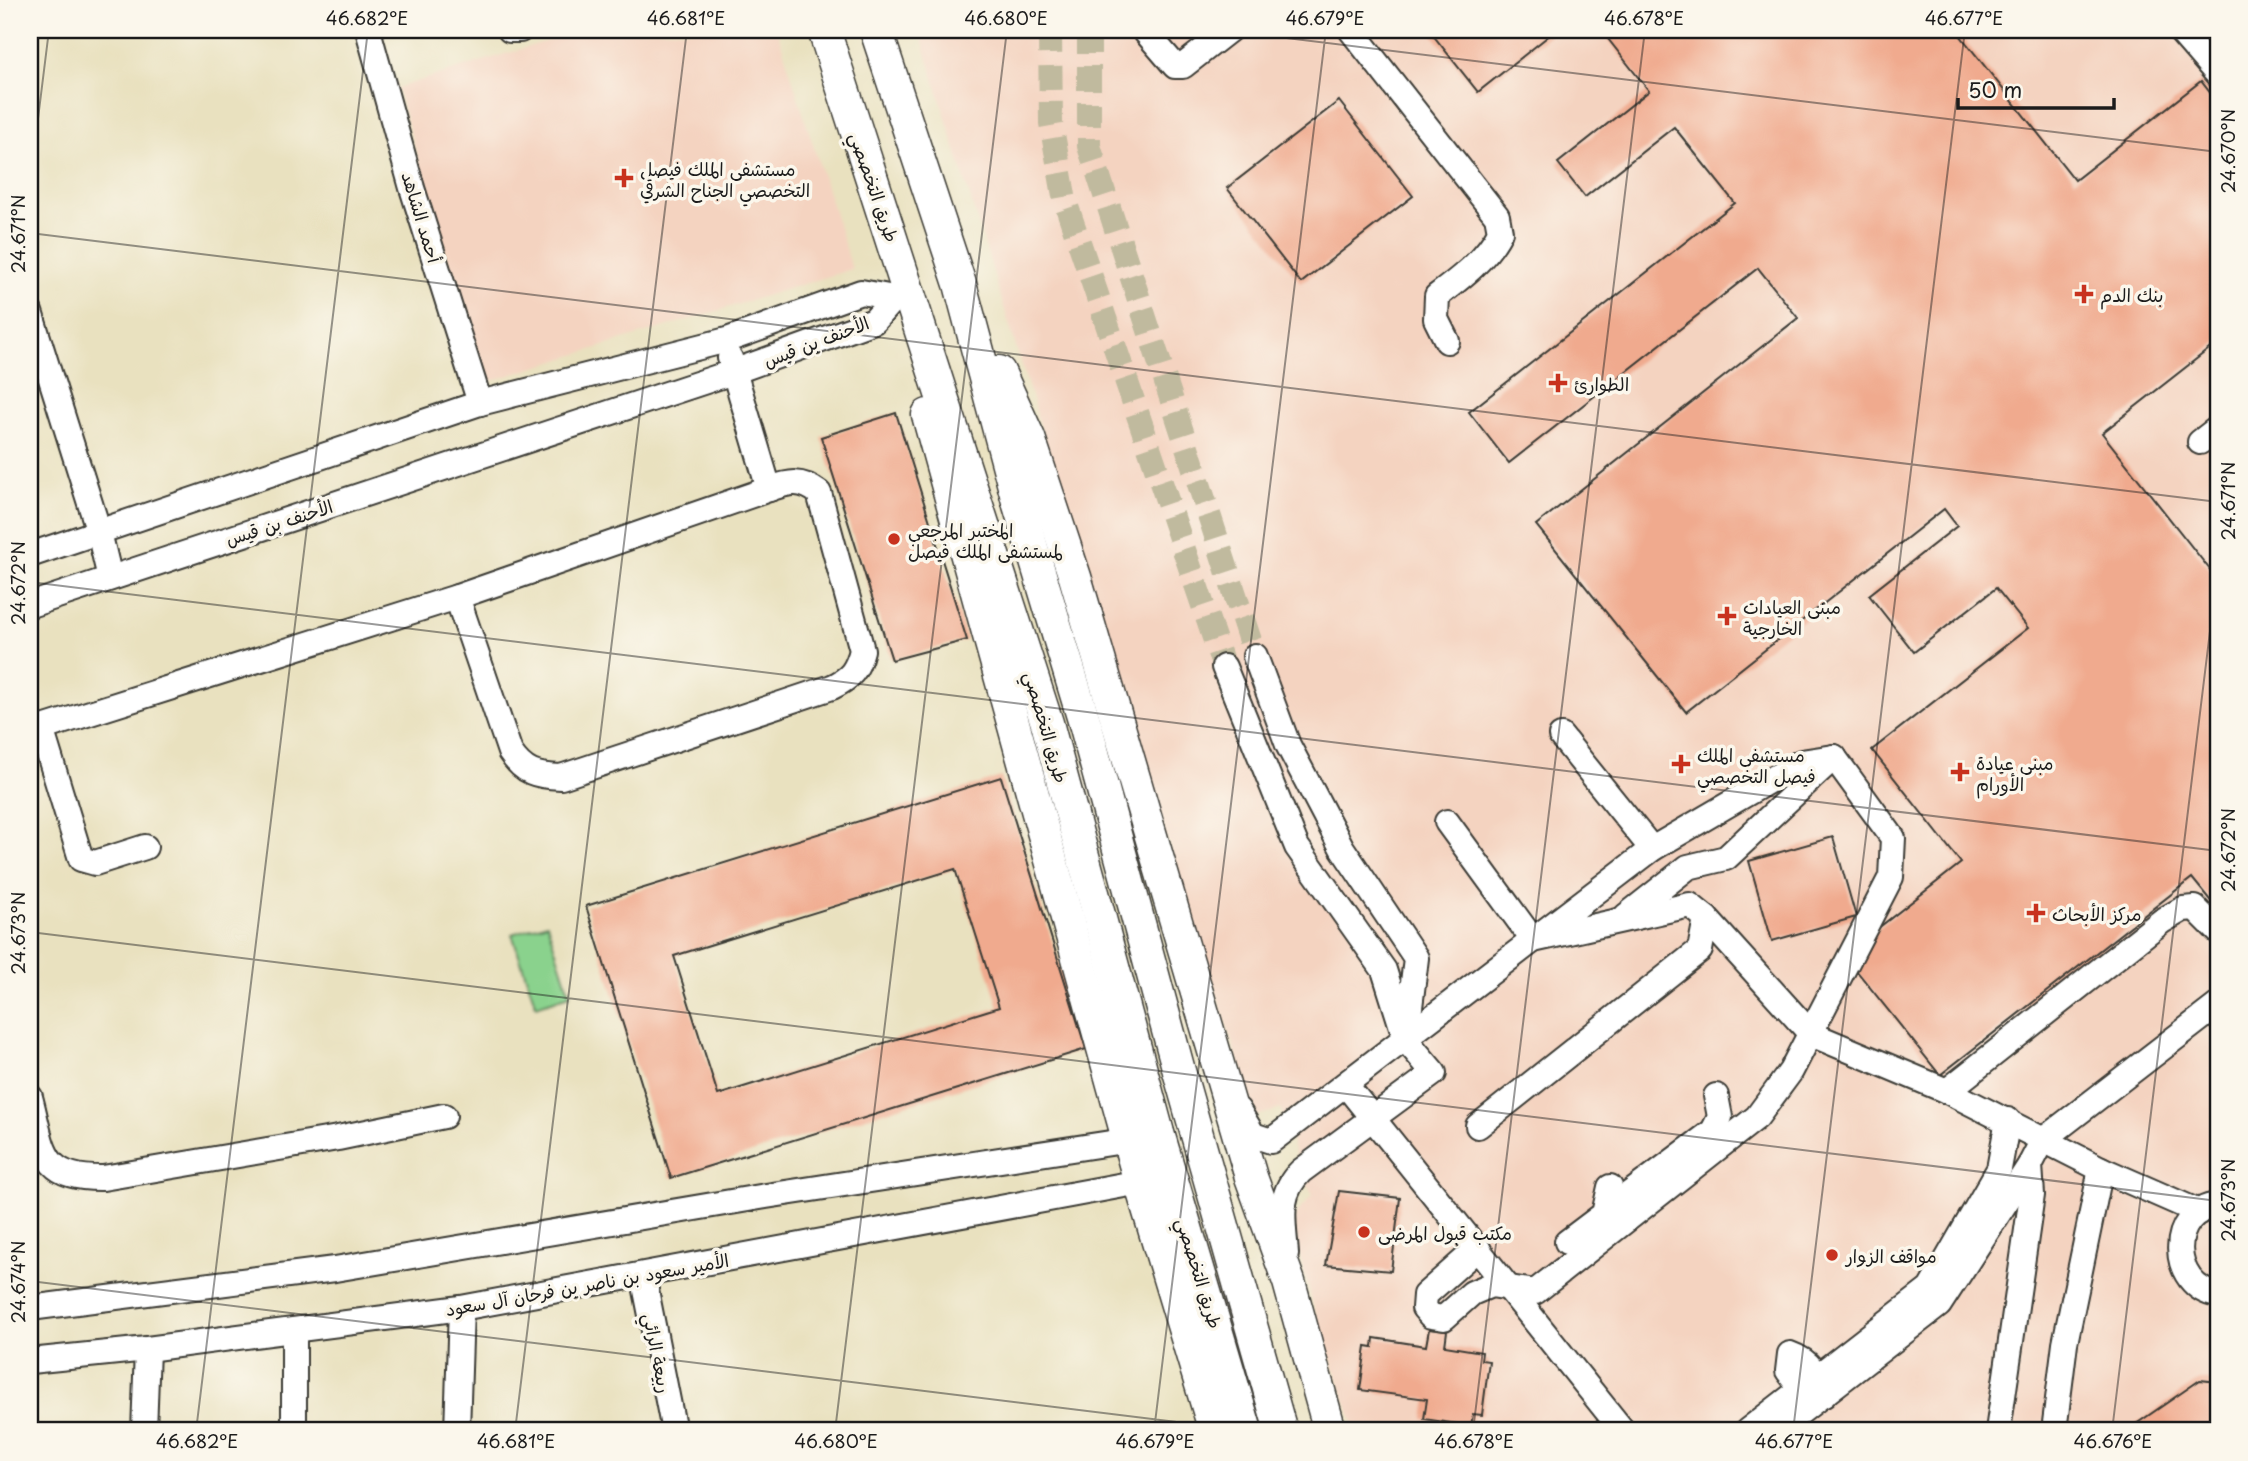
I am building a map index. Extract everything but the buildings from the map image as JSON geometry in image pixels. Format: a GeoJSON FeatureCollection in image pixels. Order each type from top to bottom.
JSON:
{"type":"FeatureCollection","features":[{"type":"Feature","properties":{"kind":"main road","name":"طريق التخصصي"},"geometry":{"type":"LineString","coordinates":[[824,30],[919,318],[1047,723],[1158,1133],[1246,1431]]}},
{"type":"Feature","properties":{"kind":"main road","name":"طريق التخصصي"},"geometry":{"type":"LineString","coordinates":[[876,30],[960,284],[1019,505],[1086,727],[1175,1058],[1281,1431]]}},
{"type":"Feature","properties":{"kind":"main road"},"geometry":{"type":"LineString","coordinates":[[866,162],[894,298],[1140,1182],[1215,1431]]}},
{"type":"Feature","properties":{"kind":"main road"},"geometry":{"type":"LineString","coordinates":[[960,284],[1029,438],[1075,577],[1251,1177],[1289,1282],[1330,1431]]}},
{"type":"Feature","properties":{"kind":"street","name":"أحمد الشاهد"},"geometry":{"type":"LineString","coordinates":[[368,30],[412,188],[480,403]]}},
{"type":"Feature","properties":{"kind":"street"},"geometry":{"type":"LineString","coordinates":[[510,30],[520,30]]}},
{"type":"Feature","properties":{"kind":"street"},"geometry":{"type":"LineString","coordinates":[[1144,30],[1175,66],[1183,66],[1229,30]]}},
{"type":"Feature","properties":{"kind":"street"},"geometry":{"type":"LineString","coordinates":[[1351,30],[1497,216],[1500,232],[1492,247],[1466,274],[1437,296],[1436,319],[1447,341]]}},
{"type":"Feature","properties":{"kind":"street"},"geometry":{"type":"LineString","coordinates":[[2179,30],[2218,75]]}},
{"type":"Feature","properties":{"kind":"street","name":"الأحنف بن قيس"},"geometry":{"type":"LineString","coordinates":[[30,555],[480,403],[727,340],[861,292],[894,298]]}},
{"type":"Feature","properties":{"kind":"street","name":"الأحنف بن قيس"},"geometry":{"type":"LineString","coordinates":[[30,605],[733,372],[874,321],[894,298]]}},
{"type":"Feature","properties":{"kind":"street"},"geometry":{"type":"LineString","coordinates":[[30,312],[99,532],[110,578]]}},
{"type":"Feature","properties":{"kind":"street"},"geometry":{"type":"LineString","coordinates":[[727,340],[733,372],[769,489]]}},
{"type":"Feature","properties":{"kind":"street"},"geometry":{"type":"LineString","coordinates":[[145,847],[95,863],[81,859],[35,730],[457,597],[793,481],[807,484],[819,494],[862,650],[858,666],[850,678],[832,687],[561,777],[539,776],[521,768],[510,752],[457,597]]}},
{"type":"Feature","properties":{"kind":"street"},"geometry":{"type":"LineString","coordinates":[[1255,656],[1288,745],[1336,838],[1370,894],[1416,958],[1406,1040]]}},
{"type":"Feature","properties":{"kind":"street"},"geometry":{"type":"LineString","coordinates":[[1224,667],[1297,847],[1384,970],[1406,1040],[1434,1073],[1288,1183],[1282,1209],[1289,1282]]}},
{"type":"Feature","properties":{"kind":"street"},"geometry":{"type":"LineString","coordinates":[[1560,736],[1652,849]]}},
{"type":"Feature","properties":{"kind":"street"},"geometry":{"type":"LineString","coordinates":[[1226,1088],[1253,1135],[1271,1141],[1652,849],[1801,762],[1834,757]]}},
{"type":"Feature","properties":{"kind":"street"},"geometry":{"type":"LineString","coordinates":[[1621,920],[1688,867],[1726,858],[1834,757]]}},
{"type":"Feature","properties":{"kind":"street"},"geometry":{"type":"LineString","coordinates":[[1478,1248],[1425,1295],[1424,1308],[1431,1316],[1444,1318],[1472,1293],[1491,1285],[1513,1291],[1535,1292],[1757,1117],[1791,1071],[1891,877],[1893,838],[1834,757]]}},
{"type":"Feature","properties":{"kind":"street"},"geometry":{"type":"LineString","coordinates":[[1447,822],[1533,940]]}},
{"type":"Feature","properties":{"kind":"street"},"geometry":{"type":"LineString","coordinates":[[1533,940],[1690,905],[1706,918],[1811,1034],[1947,1091],[2101,1169],[2209,1208],[2182,1234],[2180,1263],[2196,1287],[2218,1295]]}},
{"type":"Feature","properties":{"kind":"street"},"geometry":{"type":"LineString","coordinates":[[1947,1091],[2162,921],[2183,909],[2195,908],[2218,931]]}},
{"type":"Feature","properties":{"kind":"street"},"geometry":{"type":"LineString","coordinates":[[1478,1126],[1700,950],[1706,918]]}},
{"type":"Feature","properties":{"kind":"street"},"geometry":{"type":"LineString","coordinates":[[1747,1431],[1939,1305],[2030,1165],[2043,1140],[2218,1005]]}},
{"type":"Feature","properties":{"kind":"street"},"geometry":{"type":"LineString","coordinates":[[1346,1085],[1623,1431]]}},
{"type":"Feature","properties":{"kind":"street"},"geometry":{"type":"LineString","coordinates":[[1611,1232],[1629,1194],[1713,1131],[1720,1117],[1720,1103],[1716,1096]]}},
{"type":"Feature","properties":{"kind":"street"},"geometry":{"type":"LineString","coordinates":[[30,1097],[46,1158],[58,1170],[76,1178],[103,1178],[325,1140],[444,1116]]}},
{"type":"Feature","properties":{"kind":"street"},"geometry":{"type":"LineString","coordinates":[[1776,1431],[1815,1387],[1930,1289],[1998,1169],[2008,1120]]}},
{"type":"Feature","properties":{"kind":"street"},"geometry":{"type":"LineString","coordinates":[[30,1308],[335,1269],[766,1196],[1130,1140]]}},
{"type":"Feature","properties":{"kind":"street"},"geometry":{"type":"LineString","coordinates":[[1998,1431],[2032,1195],[2030,1165]]}},
{"type":"Feature","properties":{"kind":"street"},"geometry":{"type":"LineString","coordinates":[[2054,1431],[2065,1343],[2101,1169]]}},
{"type":"Feature","properties":{"kind":"street","name":"الأمير سعود بن ناصر بن فرحان آل سعود"},"geometry":{"type":"LineString","coordinates":[[30,1361],[147,1349],[461,1308],[1140,1182]]}},
{"type":"Feature","properties":{"kind":"street"},"geometry":{"type":"LineString","coordinates":[[1567,1242],[1604,1214],[1610,1187]]}},
{"type":"Feature","properties":{"kind":"street","name":"ربيعة الرائي"},"geometry":{"type":"LineString","coordinates":[[643,1275],[674,1431]]}},
{"type":"Feature","properties":{"kind":"street"},"geometry":{"type":"LineString","coordinates":[[457,1431],[461,1308]]}},
{"type":"Feature","properties":{"kind":"street"},"geometry":{"type":"LineString","coordinates":[[294,1330],[294,1431]]}},
{"type":"Feature","properties":{"kind":"street"},"geometry":{"type":"LineString","coordinates":[[144,1431],[147,1349]]}},
{"type":"Feature","properties":{"kind":"shaded area","name":"مستشفى الملك فيصل التخصصي الجناح الشرقي"},"geometry":{"type":"Polygon","coordinates":[[[582,30],[777,30],[852,269],[484,383],[397,88],[582,30]]]}},
{"type":"Feature","properties":{"kind":"shaded area","name":"مستشفى الملك فيصل التخصصي"},"geometry":{"type":"Polygon","coordinates":[[[919,30],[2218,30],[2218,1431],[1356,1431],[1317,1320],[1293,1230],[1296,1214],[1313,1194],[1303,1179],[1281,1109],[1256,1116],[1179,879],[919,30]]]}},
{"type":"Feature","properties":{"kind":"green space"},"geometry":{"type":"Polygon","coordinates":[[[547,923],[570,995],[536,1006],[512,934],[547,923]]]}},
{"type":"Feature","properties":{"kind":"tunnel"},"geometry":{"type":"LineString","coordinates":[[1050,30],[1051,123],[1065,201],[1224,667]]}},
{"type":"Feature","properties":{"kind":"tunnel"},"geometry":{"type":"LineString","coordinates":[[1089,30],[1089,146],[1255,656]]}},
{"type":"Feature","properties":{"kind":"place","name":"مستشفى الملك فيصل التخصصي الجناح الشرقي"},"geometry":{"type":"Point","coordinates":[624,178]}},
{"type":"Feature","properties":{"kind":"place","name":"بنك الدم"},"geometry":{"type":"Point","coordinates":[2084,294]}},
{"type":"Feature","properties":{"kind":"place","name":"الطوارئ"},"geometry":{"type":"Point","coordinates":[1558,383]}},
{"type":"Feature","properties":{"kind":"place","name":"المختبر المرجعي لمستشفى الملك فيصل"},"geometry":{"type":"Point","coordinates":[894,539]}},
{"type":"Feature","properties":{"kind":"place","name":"مبنى العيادات الخارجية"},"geometry":{"type":"Point","coordinates":[1727,616]}},
{"type":"Feature","properties":{"kind":"place","name":"مستشفى الملك فيصل التخصصي"},"geometry":{"type":"Point","coordinates":[1681,764]}},
{"type":"Feature","properties":{"kind":"place","name":"مبنى عيادة الأورام"},"geometry":{"type":"Point","coordinates":[1960,772]}},
{"type":"Feature","properties":{"kind":"place","name":"مركز الأبحاث"},"geometry":{"type":"Point","coordinates":[2036,913]}},
{"type":"Feature","properties":{"kind":"place","name":"مكتب قبول المرضى"},"geometry":{"type":"Point","coordinates":[1364,1232]}},
{"type":"Feature","properties":{"kind":"place","name":"مواقف الزوار"},"geometry":{"type":"Point","coordinates":[1832,1255]}}]}
